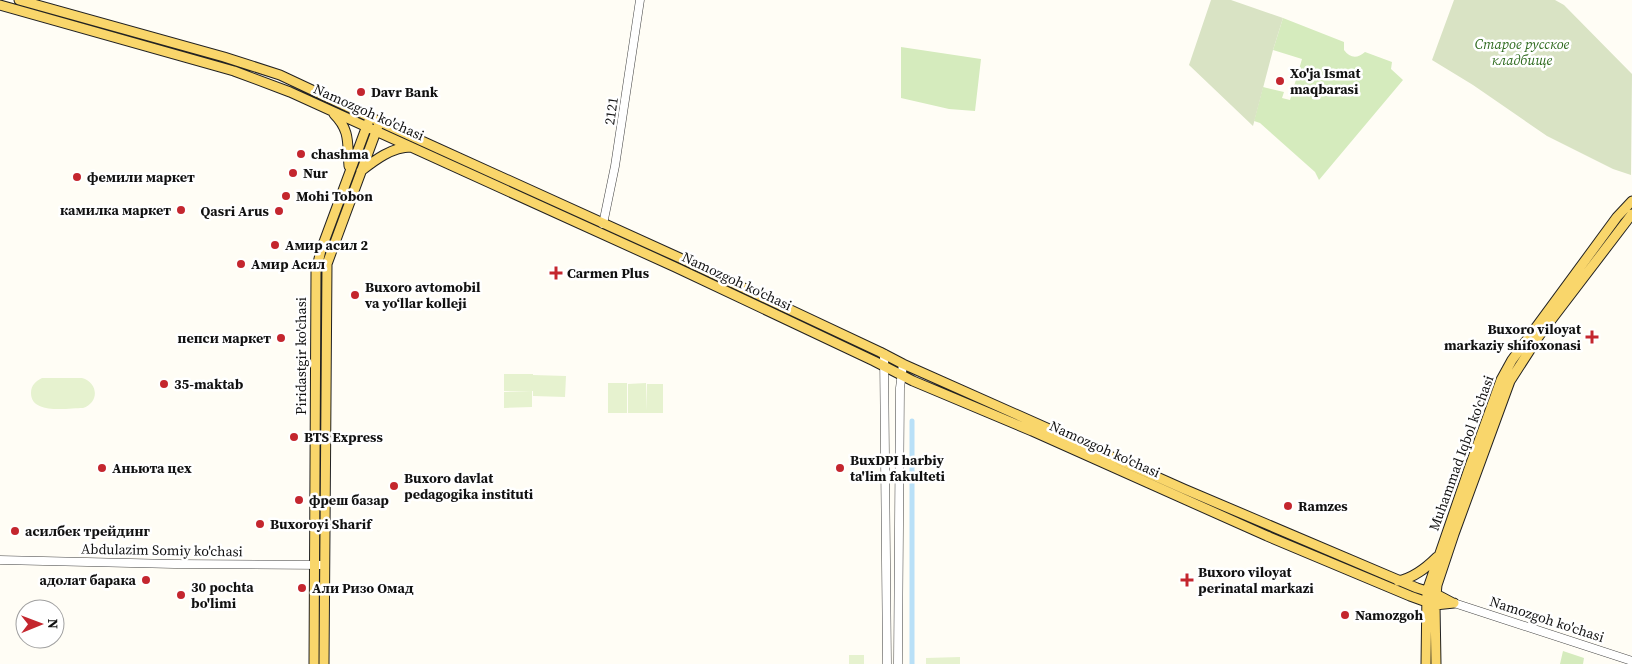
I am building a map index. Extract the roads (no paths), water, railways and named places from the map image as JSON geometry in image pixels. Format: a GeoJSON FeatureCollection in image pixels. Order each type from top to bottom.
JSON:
{"type":"FeatureCollection","features":[{"type":"Feature","properties":{"kind":"main road","name":"Namozgoh ko'chasi"},"geometry":{"type":"LineString","coordinates":[[19,0],[258,67],[280,75],[370,118],[378,126],[414,148],[674,267],[902,375],[1169,493],[1426,602],[1435,604],[1454,603]]}},
{"type":"Feature","properties":{"kind":"main road","name":"Namozgoh ko'chasi"},"geometry":{"type":"LineString","coordinates":[[0,5],[255,78],[366,127],[378,126],[680,258],[903,364],[1176,486],[1454,603]]}},
{"type":"Feature","properties":{"kind":"main road"},"geometry":{"type":"LineString","coordinates":[[44,18],[47,8]]}},
{"type":"Feature","properties":{"kind":"main road"},"geometry":{"type":"LineString","coordinates":[[330,110],[340,120],[347,134],[349,172]]}},
{"type":"Feature","properties":{"kind":"main road","name":"Piridastgir ko'chasi"},"geometry":{"type":"LineString","coordinates":[[314,664],[316,272],[321,250],[370,118]]}},
{"type":"Feature","properties":{"kind":"main road","name":"Piridastgir ko'chasi"},"geometry":{"type":"LineString","coordinates":[[324,664],[327,264],[378,126]]}},
{"type":"Feature","properties":{"kind":"main road"},"geometry":{"type":"LineString","coordinates":[[360,172],[390,152],[403,148],[414,148]]}},
{"type":"Feature","properties":{"kind":"main road","name":"Muhammad Iqbol ko'chasi"},"geometry":{"type":"LineString","coordinates":[[1426,664],[1427,591],[1504,373],[1617,217],[1632,201]]}},
{"type":"Feature","properties":{"kind":"main road","name":"Muhammad Iqbol ko'chasi"},"geometry":{"type":"LineString","coordinates":[[1436,664],[1435,604],[1440,576],[1510,380],[1539,336],[1632,214]]}},
{"type":"Feature","properties":{"kind":"main road"},"geometry":{"type":"LineString","coordinates":[[1169,493],[1176,486]]}},
{"type":"Feature","properties":{"kind":"main road"},"geometry":{"type":"LineString","coordinates":[[1398,581],[1423,570],[1438,557]]}},
{"type":"Feature","properties":{"kind":"street","name":"2121"},"geometry":{"type":"LineString","coordinates":[[603,224],[616,166],[640,0]]}},
{"type":"Feature","properties":{"kind":"street"},"geometry":{"type":"LineString","coordinates":[[884,354],[887,664]]}},
{"type":"Feature","properties":{"kind":"street"},"geometry":{"type":"LineString","coordinates":[[898,664],[900,398],[903,364]]}},
{"type":"Feature","properties":{"kind":"street","name":"Abdulazim Somiy ko'chasi"},"geometry":{"type":"LineString","coordinates":[[0,560],[204,565],[324,565]]}},
{"type":"Feature","properties":{"kind":"street","name":"Namozgoh ko'chasi"},"geometry":{"type":"LineString","coordinates":[[1454,603],[1632,661]]}},
{"type":"Feature","properties":{"kind":"street"},"geometry":{"type":"LineString","coordinates":[[887,642],[898,642]]}},
{"type":"Feature","properties":{"kind":"waterway"},"geometry":{"type":"LineString","coordinates":[[912,421],[912,664]]}},
{"type":"Feature","properties":{"kind":"place","name":"Xo'ja Ismat maqbarasi"},"geometry":{"type":"Point","coordinates":[1280,81]}},
{"type":"Feature","properties":{"kind":"place","name":"Davr Bank"},"geometry":{"type":"Point","coordinates":[361,92]}},
{"type":"Feature","properties":{"kind":"place","name":"chashma"},"geometry":{"type":"Point","coordinates":[301,154]}},
{"type":"Feature","properties":{"kind":"place","name":"Nur"},"geometry":{"type":"Point","coordinates":[293,173]}},
{"type":"Feature","properties":{"kind":"place","name":"фемили маркет"},"geometry":{"type":"Point","coordinates":[77,177]}},
{"type":"Feature","properties":{"kind":"place","name":"Mohi Tobon"},"geometry":{"type":"Point","coordinates":[286,196]}},
{"type":"Feature","properties":{"kind":"place","name":"камилка маркет"},"geometry":{"type":"Point","coordinates":[181,210]}},
{"type":"Feature","properties":{"kind":"place","name":"Qasri Arus"},"geometry":{"type":"Point","coordinates":[279,211]}},
{"type":"Feature","properties":{"kind":"place","name":"Амир асил 2"},"geometry":{"type":"Point","coordinates":[275,245]}},
{"type":"Feature","properties":{"kind":"place","name":"Амир Асил"},"geometry":{"type":"Point","coordinates":[241,264]}},
{"type":"Feature","properties":{"kind":"place","name":"Carmen Plus"},"geometry":{"type":"Point","coordinates":[556,273]}},
{"type":"Feature","properties":{"kind":"place","name":"Buxoro avtomobil va yo‘llar kolleji"},"geometry":{"type":"Point","coordinates":[355,295]}},
{"type":"Feature","properties":{"kind":"place","name":"Buxoro viloyat markaziy shifoxonasi"},"geometry":{"type":"Point","coordinates":[1592,337]}},
{"type":"Feature","properties":{"kind":"place","name":"пепси маркет"},"geometry":{"type":"Point","coordinates":[281,338]}},
{"type":"Feature","properties":{"kind":"place","name":"35-maktab"},"geometry":{"type":"Point","coordinates":[164,384]}},
{"type":"Feature","properties":{"kind":"place","name":"BTS Express"},"geometry":{"type":"Point","coordinates":[294,437]}},
{"type":"Feature","properties":{"kind":"place","name":"Аньюта цех"},"geometry":{"type":"Point","coordinates":[102,468]}},
{"type":"Feature","properties":{"kind":"place","name":"BuxDPI harbiy ta'lim fakulteti"},"geometry":{"type":"Point","coordinates":[840,468]}},
{"type":"Feature","properties":{"kind":"place","name":"Buxoro davlat pedagogika instituti"},"geometry":{"type":"Point","coordinates":[394,486]}},
{"type":"Feature","properties":{"kind":"place","name":"фреш базар"},"geometry":{"type":"Point","coordinates":[299,500]}},
{"type":"Feature","properties":{"kind":"place","name":"Ramzes"},"geometry":{"type":"Point","coordinates":[1288,506]}},
{"type":"Feature","properties":{"kind":"place","name":"Buxoroyi Sharif"},"geometry":{"type":"Point","coordinates":[260,524]}},
{"type":"Feature","properties":{"kind":"place","name":"асилбек трейдинг"},"geometry":{"type":"Point","coordinates":[15,531]}},
{"type":"Feature","properties":{"kind":"place","name":"адолат барака"},"geometry":{"type":"Point","coordinates":[146,580]}},
{"type":"Feature","properties":{"kind":"place","name":"Buxoro viloyat perinatal markazi"},"geometry":{"type":"Point","coordinates":[1187,580]}},
{"type":"Feature","properties":{"kind":"place","name":"Али Ризо Омад"},"geometry":{"type":"Point","coordinates":[302,588]}},
{"type":"Feature","properties":{"kind":"place","name":"30 pochta bo'limi"},"geometry":{"type":"Point","coordinates":[181,595]}},
{"type":"Feature","properties":{"kind":"place","name":"Namozgoh"},"geometry":{"type":"Point","coordinates":[1345,615]}},
{"type":"Feature","properties":{"kind":"park label","name":"Старое русское кладбище"},"geometry":{"type":"Point","coordinates":[1522,52]}}]}
